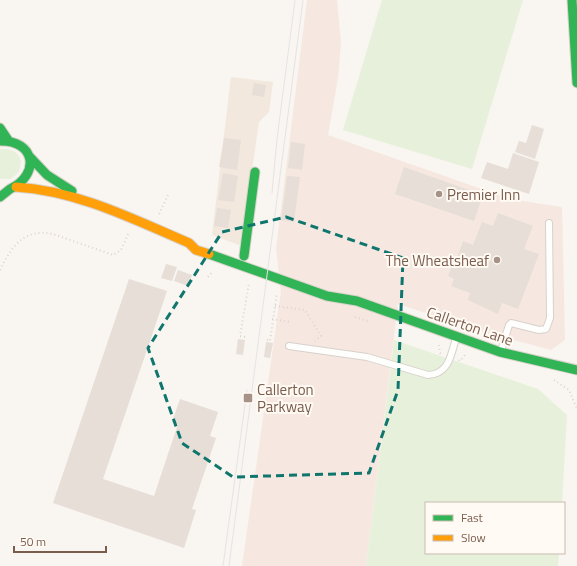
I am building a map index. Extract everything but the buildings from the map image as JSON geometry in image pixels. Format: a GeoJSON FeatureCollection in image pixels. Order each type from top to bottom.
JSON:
{"type":"FeatureCollection","features":[{"type":"Feature","properties":{"kind":"main road"},"geometry":{"type":"LineString","coordinates":[[572,0],[577,83]]}},
{"type":"Feature","properties":{"kind":"main road"},"geometry":{"type":"LineString","coordinates":[[0,128],[4,140]]}},
{"type":"Feature","properties":{"kind":"main road","name":"Callerton Lane"},"geometry":{"type":"LineString","coordinates":[[4,140],[21,145],[40,169],[54,180],[97,205]]}},
{"type":"Feature","properties":{"kind":"main road"},"geometry":{"type":"LineString","coordinates":[[0,197],[22,183],[30,171],[29,156]]}},
{"type":"Feature","properties":{"kind":"main road"},"geometry":{"type":"LineString","coordinates":[[244,256],[255,172]]}},
{"type":"Feature","properties":{"kind":"main road","name":"Callerton Lane"},"geometry":{"type":"LineString","coordinates":[[0,188],[47,190],[97,205],[189,243],[196,250],[327,296],[357,301]]}},
{"type":"Feature","properties":{"kind":"main road"},"geometry":{"type":"LineString","coordinates":[[189,243],[202,241]]}},
{"type":"Feature","properties":{"kind":"main road","name":"Callerton Lane"},"geometry":{"type":"LineString","coordinates":[[321,284],[357,301],[500,352],[577,370]]}},
{"type":"Feature","properties":{"kind":"lane"},"geometry":{"type":"LineString","coordinates":[[500,352],[511,323],[539,330],[546,329],[548,326],[550,318],[549,223]]}},
{"type":"Feature","properties":{"kind":"lane"},"geometry":{"type":"LineString","coordinates":[[288,346],[367,357],[428,375],[433,375],[438,374],[446,368],[456,337]]}},
{"type":"Feature","properties":{"kind":"path"},"geometry":{"type":"LineString","coordinates":[[153,228],[168,195]]}},
{"type":"Feature","properties":{"kind":"path"},"geometry":{"type":"LineString","coordinates":[[0,270],[22,238],[38,232],[53,234],[110,255],[117,254],[124,246],[133,220]]}},
{"type":"Feature","properties":{"kind":"path"},"geometry":{"type":"LineString","coordinates":[[245,337],[240,336],[250,282]]}},
{"type":"Feature","properties":{"kind":"path"},"geometry":{"type":"LineString","coordinates":[[267,340],[270,341],[277,291]]}},
{"type":"Feature","properties":{"kind":"path"},"geometry":{"type":"LineString","coordinates":[[275,306],[305,310],[321,336],[312,343],[312,350]]}},
{"type":"Feature","properties":{"kind":"path"},"geometry":{"type":"LineString","coordinates":[[272,320],[291,322]]}},
{"type":"Feature","properties":{"kind":"path"},"geometry":{"type":"LineString","coordinates":[[553,380],[564,386],[573,398],[577,409]]}},
{"type":"Feature","properties":{"kind":"highlighted area"},"geometry":{"type":"Polygon","coordinates":[[[286,217],[403,258],[398,390],[369,473],[233,477],[182,443],[148,348],[222,232],[286,217]]]}},
{"type":"Feature","properties":{"kind":"shaded area"},"geometry":{"type":"Polygon","coordinates":[[[307,0],[337,0],[341,43],[338,78],[328,135],[510,199],[562,207],[565,340],[551,350],[484,332],[398,304],[366,566],[242,566],[281,291],[276,249],[307,0]]]}},
{"type":"Feature","properties":{"kind":"shaded area"},"geometry":{"type":"Polygon","coordinates":[[[231,77],[273,82],[269,112],[259,122],[242,240],[239,245],[212,235],[231,77]]]}},
{"type":"Feature","properties":{"kind":"green space"},"geometry":{"type":"Polygon","coordinates":[[[382,0],[523,0],[472,169],[343,130],[382,0]]]}},
{"type":"Feature","properties":{"kind":"green space"},"geometry":{"type":"Polygon","coordinates":[[[0,149],[7,149],[15,152],[18,154],[21,161],[19,172],[11,179],[0,179],[0,149]]]}},
{"type":"Feature","properties":{"kind":"green space"},"geometry":{"type":"Polygon","coordinates":[[[394,340],[538,389],[567,415],[562,502],[425,502],[425,554],[559,554],[558,566],[366,566],[394,340]]]}},
{"type":"Feature","properties":{"kind":"tram line"},"geometry":{"type":"LineString","coordinates":[[272,193],[277,139],[295,0]]}},
{"type":"Feature","properties":{"kind":"tram line"},"geometry":{"type":"LineString","coordinates":[[229,566],[303,0]]}},
{"type":"Feature","properties":{"kind":"tram line"},"geometry":{"type":"LineString","coordinates":[[223,566],[247,390]]}},
{"type":"Feature","properties":{"kind":"traffic: fast"},"geometry":{"type":"LineString","coordinates":[[572,0],[577,83]]}},
{"type":"Feature","properties":{"kind":"traffic: fast"},"geometry":{"type":"LineString","coordinates":[[0,128],[8,140]]}},
{"type":"Feature","properties":{"kind":"traffic: fast"},"geometry":{"type":"LineString","coordinates":[[0,141],[12,142],[21,146],[27,152],[30,159],[30,167],[26,175],[20,183],[10,189]]}},
{"type":"Feature","properties":{"kind":"traffic: fast"},"geometry":{"type":"LineString","coordinates":[[29,156],[47,175],[72,191]]}},
{"type":"Feature","properties":{"kind":"traffic: fast"},"geometry":{"type":"LineString","coordinates":[[244,256],[255,172]]}},
{"type":"Feature","properties":{"kind":"traffic: fast"},"geometry":{"type":"LineString","coordinates":[[0,197],[10,189]]}},
{"type":"Feature","properties":{"kind":"traffic: fast"},"geometry":{"type":"LineString","coordinates":[[209,254],[327,296],[357,301],[500,352],[577,370]]}},
{"type":"Feature","properties":{"kind":"traffic: slow"},"geometry":{"type":"LineString","coordinates":[[16,187],[61,194],[83,200],[126,216],[189,243],[196,250],[209,254]]}},
{"type":"Feature","properties":{"kind":"place","name":"Premier Inn"},"geometry":{"type":"Point","coordinates":[439,194]}},
{"type":"Feature","properties":{"kind":"place","name":"The Wheatsheaf"},"geometry":{"type":"Point","coordinates":[497,260]}},
{"type":"Feature","properties":{"kind":"place","name":"Callerton Parkway"},"geometry":{"type":"Point","coordinates":[248,398]}}]}
